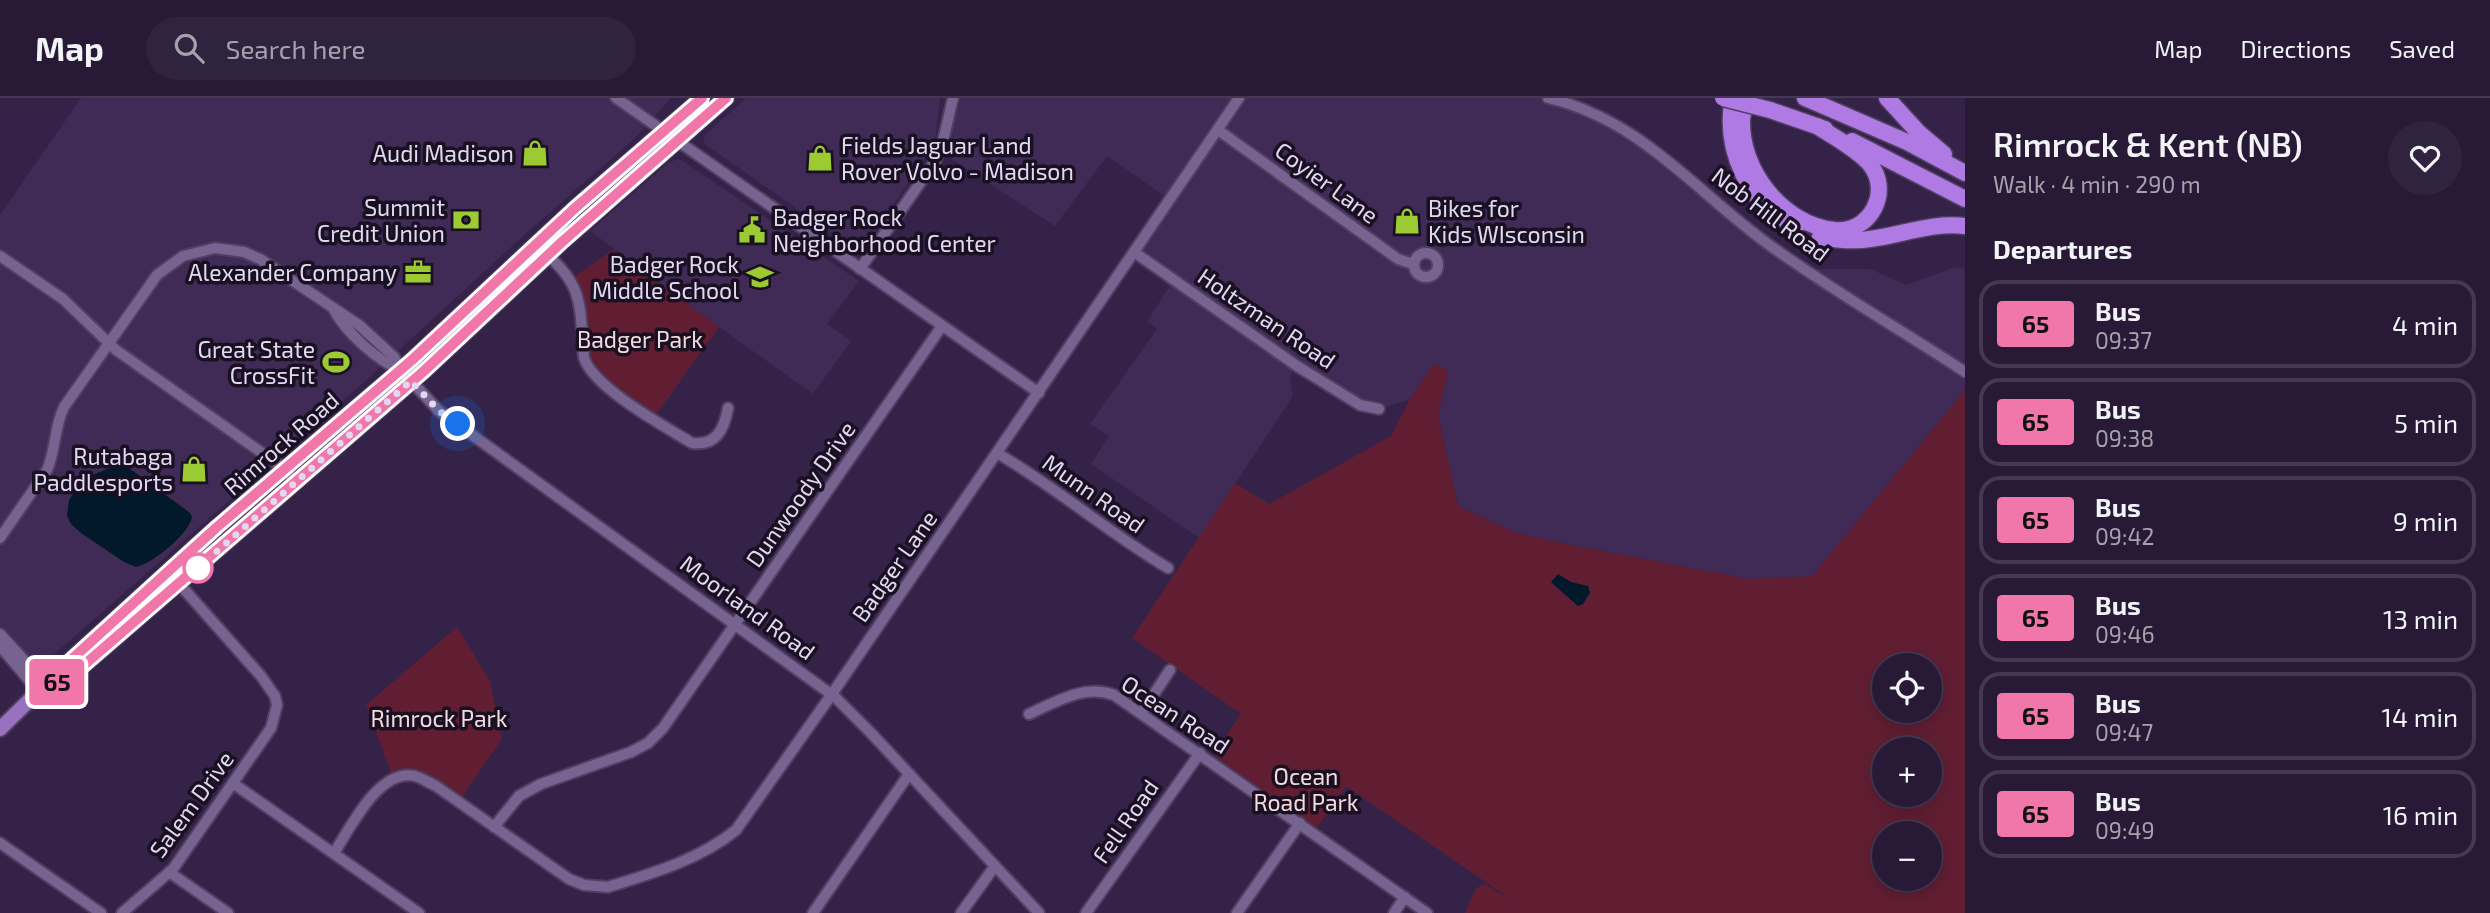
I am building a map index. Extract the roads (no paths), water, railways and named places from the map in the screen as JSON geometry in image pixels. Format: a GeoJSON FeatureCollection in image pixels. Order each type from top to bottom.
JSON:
{"type":"FeatureCollection","features":[{"type":"Feature","properties":{"kind":"highway"},"geometry":{"type":"LineString","coordinates":[[1723,98],[1817,126],[1864,146],[1965,199]]}},
{"type":"Feature","properties":{"kind":"highway"},"geometry":{"type":"LineString","coordinates":[[1733,98],[1730,114],[1731,139],[1739,165],[1750,187],[1769,209],[1791,225],[1816,236],[1842,241],[1868,240],[1927,227],[1965,226]]}},
{"type":"Feature","properties":{"kind":"highway"},"geometry":{"type":"LineString","coordinates":[[1746,98],[1742,120],[1746,150],[1754,172],[1771,195],[1790,212],[1809,222],[1835,230],[1853,227],[1869,217],[1877,206],[1878,180],[1871,165],[1859,154],[1817,126]]}},
{"type":"Feature","properties":{"kind":"highway"},"geometry":{"type":"LineString","coordinates":[[1805,98],[1907,142],[1963,172]]}},
{"type":"Feature","properties":{"kind":"highway"},"geometry":{"type":"LineString","coordinates":[[1887,98],[1963,172]]}},
{"type":"Feature","properties":{"kind":"main road","name":"Rimrock Road"},"geometry":{"type":"LineString","coordinates":[[43,688],[69,678],[411,381],[548,255],[670,136],[702,98]]}},
{"type":"Feature","properties":{"kind":"main road","name":"Rimrock Road"},"geometry":{"type":"LineString","coordinates":[[0,729],[61,669],[217,527],[401,370],[536,244],[670,136],[726,98]]}},
{"type":"Feature","properties":{"kind":"street"},"geometry":{"type":"LineString","coordinates":[[616,98],[1039,393]]}},
{"type":"Feature","properties":{"kind":"street"},"geometry":{"type":"LineString","coordinates":[[860,269],[936,160],[953,98]]}},
{"type":"Feature","properties":{"kind":"street","name":"Badger Lane"},"geometry":{"type":"LineString","coordinates":[[334,853],[376,792],[389,780],[399,776],[415,776],[436,786],[569,879],[595,887],[608,887],[693,858],[723,841],[744,821],[1239,98]]}},
{"type":"Feature","properties":{"kind":"street","name":"Nob Hill Road"},"geometry":{"type":"LineString","coordinates":[[1548,98],[1600,117],[1645,141],[1768,244],[1965,372]]}},
{"type":"Feature","properties":{"kind":"street","name":"Coyier Lane"},"geometry":{"type":"LineString","coordinates":[[1217,130],[1398,260],[1413,264]]}},
{"type":"Feature","properties":{"kind":"street"},"geometry":{"type":"LineString","coordinates":[[536,244],[571,279],[577,292],[583,358],[601,383],[692,443],[706,443],[718,436],[728,408]]}},
{"type":"Feature","properties":{"kind":"street","name":"Moorland Road"},"geometry":{"type":"LineString","coordinates":[[0,538],[47,470],[52,459],[60,415],[157,275],[183,256],[206,249],[231,249],[260,259],[359,325],[394,357],[401,370],[439,411],[832,694],[1039,913]]}},
{"type":"Feature","properties":{"kind":"street","name":"Holtzman Road"},"geometry":{"type":"LineString","coordinates":[[1134,252],[1297,366],[1360,405],[1379,409]]}},
{"type":"Feature","properties":{"kind":"street"},"geometry":{"type":"LineString","coordinates":[[0,256],[63,299],[108,344],[297,482]]}},
{"type":"Feature","properties":{"kind":"street","name":"Dunwoody Drive"},"geometry":{"type":"LineString","coordinates":[[494,827],[519,796],[541,784],[631,752],[648,743],[663,728],[942,326]]}},
{"type":"Feature","properties":{"kind":"street","name":"Munn Road"},"geometry":{"type":"LineString","coordinates":[[998,453],[1143,554],[1168,568]]}},
{"type":"Feature","properties":{"kind":"street"},"geometry":{"type":"LineString","coordinates":[[170,572],[179,584]]}},
{"type":"Feature","properties":{"kind":"street","name":"Salem Drive"},"geometry":{"type":"LineString","coordinates":[[122,913],[170,872],[271,728],[277,707],[275,696],[261,676],[179,584]]}},
{"type":"Feature","properties":{"kind":"street"},"geometry":{"type":"LineString","coordinates":[[0,634],[43,688]]}},
{"type":"Feature","properties":{"kind":"street"},"geometry":{"type":"LineString","coordinates":[[0,646],[43,688]]}},
{"type":"Feature","properties":{"kind":"street"},"geometry":{"type":"LineString","coordinates":[[1142,712],[1170,670]]}},
{"type":"Feature","properties":{"kind":"street","name":"Ocean Road"},"geometry":{"type":"LineString","coordinates":[[1029,714],[1079,692],[1096,691],[1114,695],[1427,913]]}},
{"type":"Feature","properties":{"kind":"street","name":"Fell Road"},"geometry":{"type":"LineString","coordinates":[[1086,913],[1199,753]]}},
{"type":"Feature","properties":{"kind":"street"},"geometry":{"type":"LineString","coordinates":[[813,913],[909,774]]}},
{"type":"Feature","properties":{"kind":"street"},"geometry":{"type":"LineString","coordinates":[[234,783],[419,913]]}},
{"type":"Feature","properties":{"kind":"street"},"geometry":{"type":"LineString","coordinates":[[1237,913],[1300,823]]}},
{"type":"Feature","properties":{"kind":"street"},"geometry":{"type":"LineString","coordinates":[[0,843],[101,913]]}},
{"type":"Feature","properties":{"kind":"street"},"geometry":{"type":"LineString","coordinates":[[961,913],[995,866]]}},
{"type":"Feature","properties":{"kind":"street"},"geometry":{"type":"LineString","coordinates":[[170,872],[228,913]]}},
{"type":"Feature","properties":{"kind":"street"},"geometry":{"type":"LineString","coordinates":[[1394,913],[1405,897]]}},
{"type":"Feature","properties":{"kind":"water"},"geometry":{"type":"Polygon","coordinates":[[[117,465],[125,465],[192,517],[185,531],[169,547],[136,567],[81,533],[67,516],[69,500],[83,479],[117,465]]]}},
{"type":"Feature","properties":{"kind":"water"},"geometry":{"type":"Polygon","coordinates":[[[1558,574],[1571,582],[1588,586],[1590,593],[1583,604],[1578,606],[1551,582],[1558,574]]]}},
{"type":"Feature","properties":{"kind":"place","name":"Audi Madison"},"geometry":{"type":"Point","coordinates":[535,153]}},
{"type":"Feature","properties":{"kind":"place","name":"Fields Jaguar Land Rover Volvo - Madison"},"geometry":{"type":"Point","coordinates":[820,158]}},
{"type":"Feature","properties":{"kind":"place","name":"Summit Credit Union"},"geometry":{"type":"Point","coordinates":[466,220]}},
{"type":"Feature","properties":{"kind":"place","name":"Bikes for Kids WIsconsin"},"geometry":{"type":"Point","coordinates":[1407,221]}},
{"type":"Feature","properties":{"kind":"place","name":"Badger Rock Neighborhood Center"},"geometry":{"type":"Point","coordinates":[752,230]}},
{"type":"Feature","properties":{"kind":"place","name":"Alexander Company"},"geometry":{"type":"Point","coordinates":[418,272]}},
{"type":"Feature","properties":{"kind":"place","name":"Badger Rock Middle School"},"geometry":{"type":"Point","coordinates":[760,277]}},
{"type":"Feature","properties":{"kind":"place","name":"Great State CrossFit"},"geometry":{"type":"Point","coordinates":[336,362]}},
{"type":"Feature","properties":{"kind":"place","name":"Rutabaga Paddlesports"},"geometry":{"type":"Point","coordinates":[194,469]}},
{"type":"Feature","properties":{"kind":"park label","name":"Badger Park"},"geometry":{"type":"Point","coordinates":[640,339]}},
{"type":"Feature","properties":{"kind":"park label","name":"Rimrock Park"},"geometry":{"type":"Point","coordinates":[439,718]}},
{"type":"Feature","properties":{"kind":"park label","name":"Ocean Road Park"},"geometry":{"type":"Point","coordinates":[1306,789]}}]}
